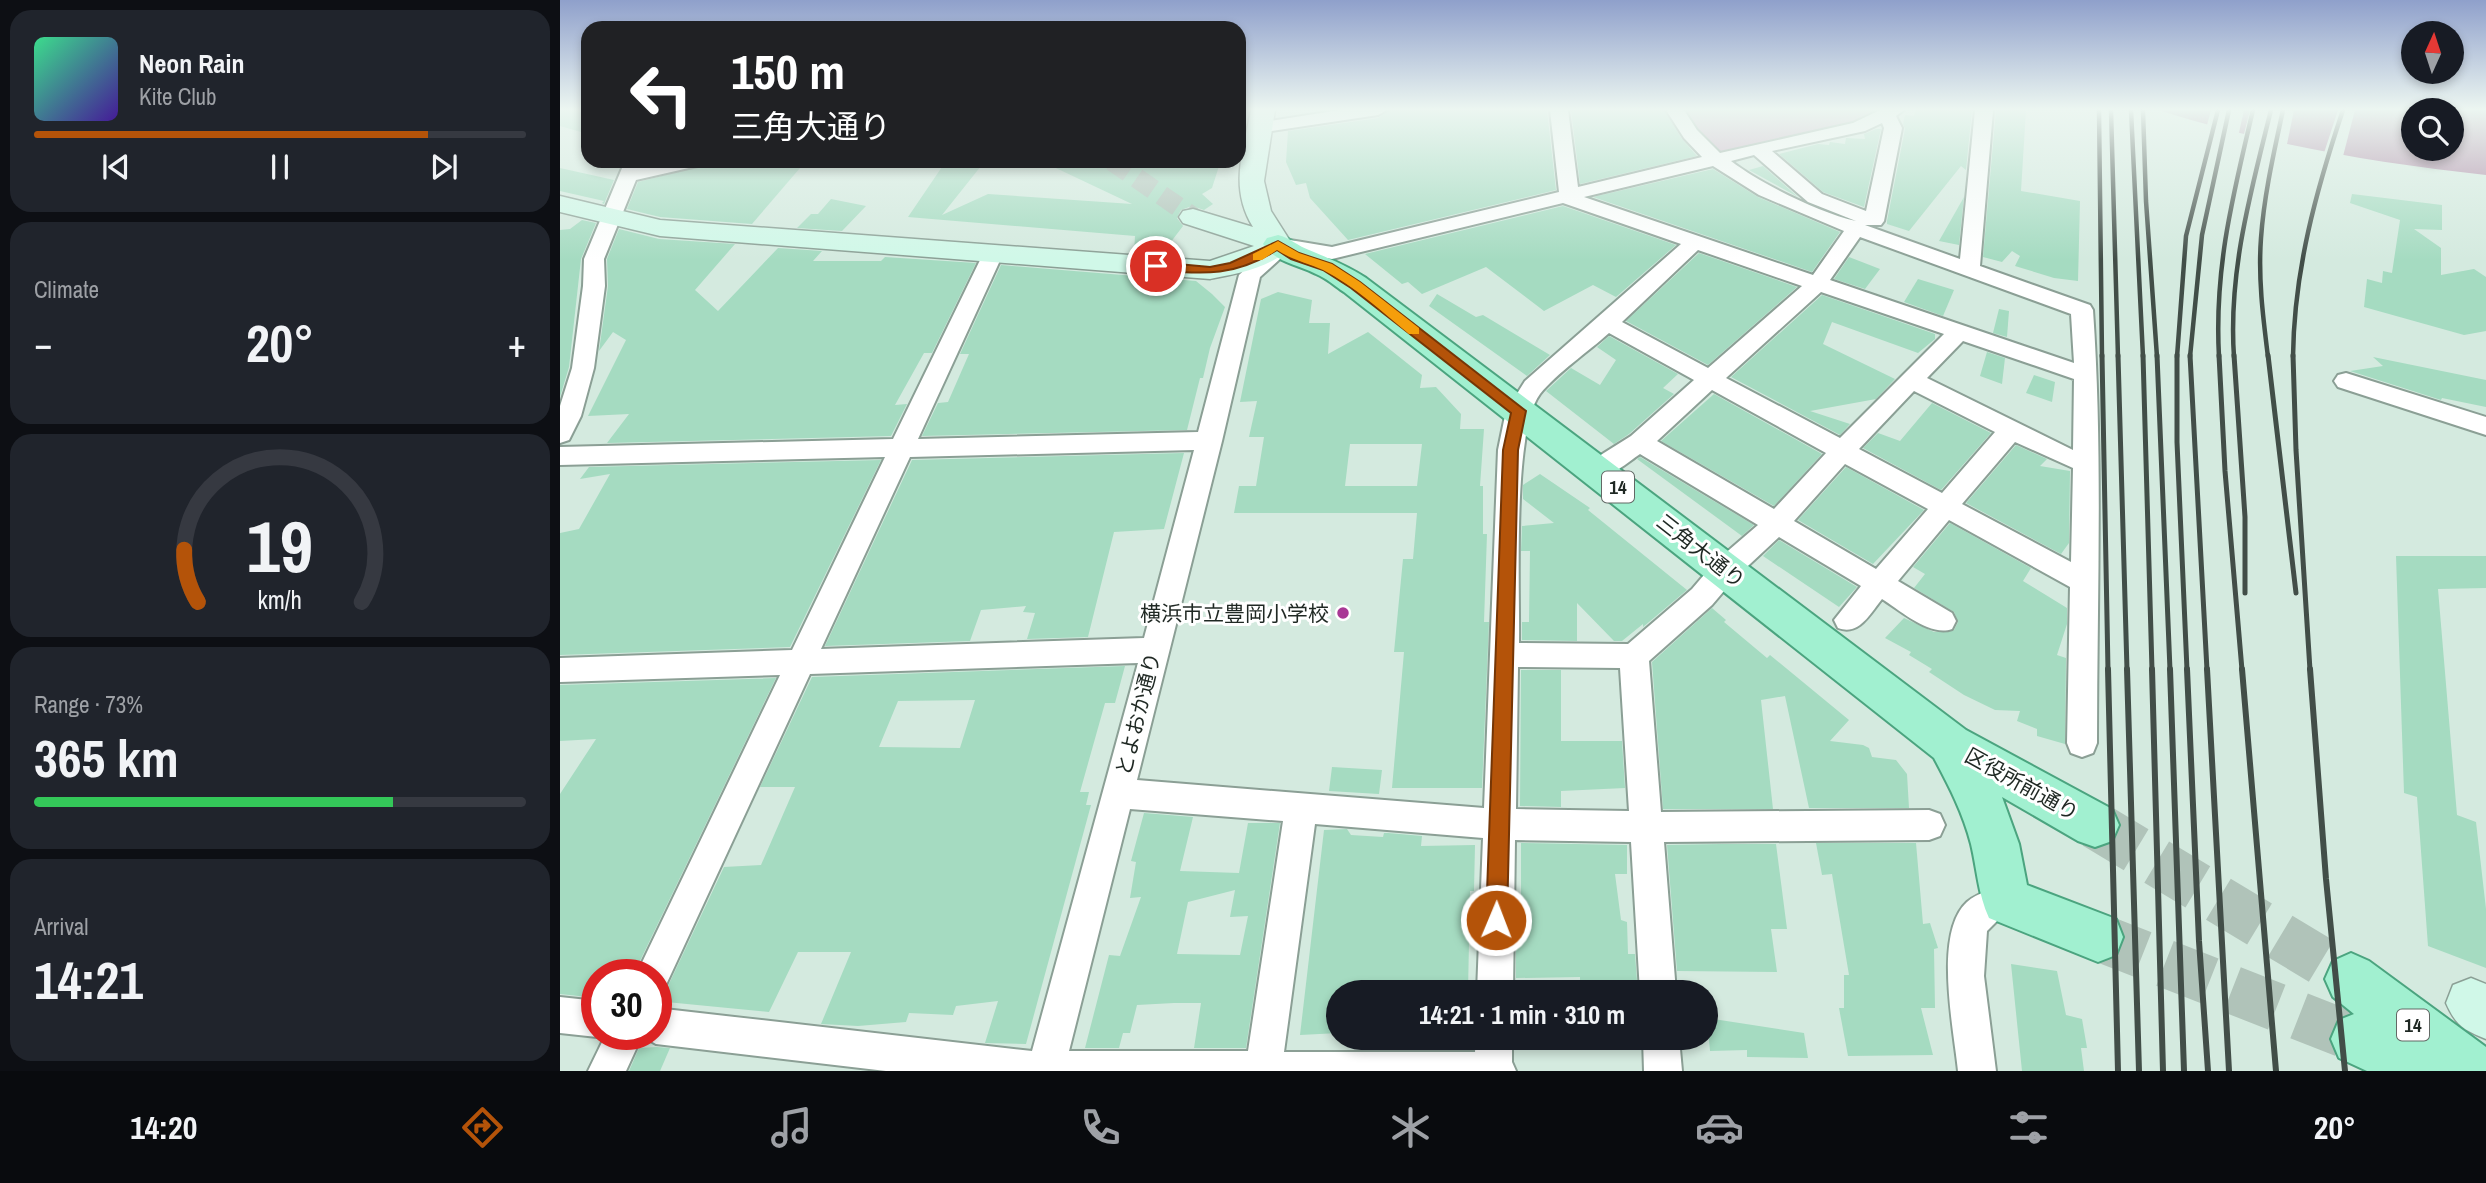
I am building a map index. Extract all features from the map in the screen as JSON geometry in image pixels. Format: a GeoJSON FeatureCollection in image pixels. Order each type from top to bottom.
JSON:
{"type":"FeatureCollection","features":[{"type":"Feature","properties":{"kind":"main road","name":"三角大通り"},"geometry":{"type":"LineString","coordinates":[[1278,244],[1295,256],[1327,267],[1356,285],[1950,744],[1981,802],[1995,844],[2006,901]]}},
{"type":"Feature","properties":{"kind":"main road","name":"区役所前通り"},"geometry":{"type":"LineString","coordinates":[[1950,744],[2095,825]]}},
{"type":"Feature","properties":{"kind":"main road"},"geometry":{"type":"LineString","coordinates":[[2006,901],[2098,937]]}},
{"type":"Feature","properties":{"kind":"main road","name":"14"},"geometry":{"type":"LineString","coordinates":[[2351,979],[2474,1071]]}},
{"type":"Feature","properties":{"kind":"main road","name":"14"},"geometry":{"type":"LineString","coordinates":[[2358,1039],[2378,1047],[2414,1071]]}},
{"type":"Feature","properties":{"kind":"street"},"geometry":{"type":"LineString","coordinates":[[1254,160],[1251,181],[1253,197],[1257,211],[1278,244]]}},
{"type":"Feature","properties":{"kind":"street"},"geometry":{"type":"LineString","coordinates":[[1564,160],[1570,199],[2086,375]]}},
{"type":"Feature","properties":{"kind":"street"},"geometry":{"type":"LineString","coordinates":[[560,204],[660,228],[1210,271],[1233,267],[1278,244],[1332,253],[1717,160],[1764,190],[2082,310],[2086,375],[2082,743]]}},
{"type":"Feature","properties":{"kind":"street"},"geometry":{"type":"LineString","coordinates":[[1771,160],[1815,198],[1874,221],[1887,160]]}},
{"type":"Feature","properties":{"kind":"street"},"geometry":{"type":"LineString","coordinates":[[1969,269],[1979,160]]}},
{"type":"Feature","properties":{"kind":"street"},"geometry":{"type":"LineString","coordinates":[[560,434],[569,416],[583,368],[593,293],[594,259],[631,168]]}},
{"type":"Feature","properties":{"kind":"street","name":"14"},"geometry":{"type":"LineString","coordinates":[[1193,217],[1278,244]]}},
{"type":"Feature","properties":{"kind":"street"},"geometry":{"type":"LineString","coordinates":[[1597,470],[1640,442],[1818,283],[1857,227]]}},
{"type":"Feature","properties":{"kind":"street"},"geometry":{"type":"LineString","coordinates":[[1495,980],[1510,450],[1518,411],[1533,387],[1695,242]]}},
{"type":"Feature","properties":{"kind":"street","name":"とよおか通り"},"geometry":{"type":"LineString","coordinates":[[1045,1069],[1210,441],[1245,289],[1250,275],[1273,255],[1278,244]]}},
{"type":"Feature","properties":{"kind":"street"},"geometry":{"type":"LineString","coordinates":[[661,959],[993,254]]}},
{"type":"Feature","properties":{"kind":"street"},"geometry":{"type":"LineString","coordinates":[[1607,323],[2084,582]]}},
{"type":"Feature","properties":{"kind":"street"},"geometry":{"type":"LineString","coordinates":[[1505,655],[1634,656],[1702,597],[1725,570],[1777,523],[1842,451],[1959,331]]}},
{"type":"Feature","properties":{"kind":"street"},"geometry":{"type":"LineString","coordinates":[[1911,380],[2068,458],[2084,462]]}},
{"type":"Feature","properties":{"kind":"street"},"geometry":{"type":"LineString","coordinates":[[2346,381],[2486,426]]}},
{"type":"Feature","properties":{"kind":"street"},"geometry":{"type":"LineString","coordinates":[[1848,620],[2011,430]]}},
{"type":"Feature","properties":{"kind":"street"},"geometry":{"type":"LineString","coordinates":[[560,456],[1210,441]]}},
{"type":"Feature","properties":{"kind":"street"},"geometry":{"type":"LineString","coordinates":[[1640,442],[1942,621]]}},
{"type":"Feature","properties":{"kind":"street"},"geometry":{"type":"LineString","coordinates":[[560,670],[1153,650]]}},
{"type":"Feature","properties":{"kind":"street"},"geometry":{"type":"LineString","coordinates":[[1634,656],[1657,980]]}},
{"type":"Feature","properties":{"kind":"street"},"geometry":{"type":"LineString","coordinates":[[1118,793],[1498,824],[1646,827],[1929,825]]}},
{"type":"Feature","properties":{"kind":"street"},"geometry":{"type":"LineString","coordinates":[[1263,1070],[1301,808]]}},
{"type":"Feature","properties":{"kind":"street"},"geometry":{"type":"LineString","coordinates":[[1977,1071],[1966,947],[1972,923],[1986,908],[2006,901]]}},
{"type":"Feature","properties":{"kind":"street"},"geometry":{"type":"LineString","coordinates":[[560,1015],[581,1017]]}},
{"type":"Feature","properties":{"kind":"street"},"geometry":{"type":"LineString","coordinates":[[672,1028],[1026,1069],[1495,1071],[1494,1050]]}},
{"type":"Feature","properties":{"kind":"street"},"geometry":{"type":"LineString","coordinates":[[607,1071],[617,1050]]}},
{"type":"Feature","properties":{"kind":"street"},"geometry":{"type":"LineString","coordinates":[[1662,1050],[1663,1071]]}},
{"type":"Feature","properties":{"kind":"shaded area"},"geometry":{"type":"Polygon","coordinates":[[[2373,160],[2486,160],[2486,175],[2403,165],[2373,160]]]}},
{"type":"Feature","properties":{"kind":"building"},"geometry":{"type":"Polygon","coordinates":[[[1553,160],[1556,190],[1348,240],[1310,198],[1306,183],[1296,185],[1286,162],[1553,160]]]}},
{"type":"Feature","properties":{"kind":"building"},"geometry":{"type":"Polygon","coordinates":[[[1577,160],[1680,160],[1580,184],[1577,160]]]}},
{"type":"Feature","properties":{"kind":"building"},"geometry":{"type":"Polygon","coordinates":[[[1786,160],[1874,160],[1864,207],[1823,192],[1786,160]]]}},
{"type":"Feature","properties":{"kind":"building"},"geometry":{"type":"Polygon","coordinates":[[[1899,160],[1967,160],[1966,170],[1961,166],[1909,231],[1887,224],[1899,160]]]}},
{"type":"Feature","properties":{"kind":"building"},"geometry":{"type":"Polygon","coordinates":[[[1992,160],[2023,160],[2021,191],[2080,201],[2078,281],[2054,278],[2015,266],[2020,256],[2012,251],[2002,262],[1983,257],[1992,160]]]}},
{"type":"Feature","properties":{"kind":"building"},"geometry":{"type":"Polygon","coordinates":[[[1763,166],[1798,197],[1749,170],[1763,166]]]}},
{"type":"Feature","properties":{"kind":"building"},"geometry":{"type":"Polygon","coordinates":[[[560,168],[614,180],[604,204],[604,201],[560,191],[560,168]]]}},
{"type":"Feature","properties":{"kind":"building"},"geometry":{"type":"Polygon","coordinates":[[[693,168],[800,168],[752,224],[660,217],[627,209],[638,182],[693,168]]]}},
{"type":"Feature","properties":{"kind":"building"},"geometry":{"type":"Polygon","coordinates":[[[941,168],[979,168],[942,215],[988,194],[1132,204],[1056,168],[1218,168],[1212,188],[1202,194],[1213,204],[1204,210],[1192,206],[1181,210],[1177,218],[1183,226],[1161,255],[1134,253],[1135,236],[908,217],[941,168]]]}},
{"type":"Feature","properties":{"kind":"building"},"geometry":{"type":"Polygon","coordinates":[[[1713,169],[1758,197],[1840,232],[1812,272],[1593,197],[1713,169]]]}},
{"type":"Feature","properties":{"kind":"building"},"geometry":{"type":"Polygon","coordinates":[[[2352,194],[2442,205],[2442,230],[2414,229],[2441,248],[2441,275],[2474,269],[2486,277],[2486,331],[2464,335],[2364,307],[2367,279],[2382,283],[2383,271],[2392,273],[2400,220],[2350,203],[2352,194]]]}},
{"type":"Feature","properties":{"kind":"building"},"geometry":{"type":"Polygon","coordinates":[[[1964,197],[1959,245],[1939,241],[1964,197]]]}},
{"type":"Feature","properties":{"kind":"building"},"geometry":{"type":"Polygon","coordinates":[[[831,199],[866,206],[842,231],[797,228],[811,214],[818,214],[831,199]]]}},
{"type":"Feature","properties":{"kind":"building"},"geometry":{"type":"Polygon","coordinates":[[[1563,206],[1676,245],[1616,297],[1593,285],[1544,311],[1486,267],[1422,294],[1408,282],[1402,284],[1365,254],[1563,206]]]}},
{"type":"Feature","properties":{"kind":"building"},"geometry":{"type":"Polygon","coordinates":[[[582,220],[596,223],[581,259],[569,367],[560,397],[560,230],[570,229],[582,220]]]}},
{"type":"Feature","properties":{"kind":"building"},"geometry":{"type":"Polygon","coordinates":[[[619,229],[659,239],[735,244],[695,290],[718,311],[778,248],[822,251],[813,261],[881,261],[885,257],[976,263],[932,353],[924,353],[895,405],[907,404],[891,436],[607,443],[629,414],[588,416],[626,340],[613,332],[599,351],[608,286],[607,259],[619,229]]]}},
{"type":"Feature","properties":{"kind":"building"},"geometry":{"type":"Polygon","coordinates":[[[1699,253],[1797,287],[1708,365],[1626,321],[1699,253]]]}},
{"type":"Feature","properties":{"kind":"building"},"geometry":{"type":"Polygon","coordinates":[[[1849,257],[1880,269],[1865,289],[1834,279],[1849,257]]]}},
{"type":"Feature","properties":{"kind":"building"},"geometry":{"type":"Polygon","coordinates":[[[1001,265],[1196,281],[1212,294],[1225,307],[1210,348],[1203,378],[1200,378],[1187,430],[922,436],[938,403],[948,402],[969,354],[960,354],[1001,265]]]}},
{"type":"Feature","properties":{"kind":"building"},"geometry":{"type":"Polygon","coordinates":[[[1918,279],[1954,290],[1943,316],[1904,302],[1918,279]]]}},
{"type":"Feature","properties":{"kind":"building"},"geometry":{"type":"Polygon","coordinates":[[[1278,292],[1312,300],[1309,323],[1330,323],[1328,354],[1368,332],[1422,375],[1420,388],[1436,387],[1461,414],[1460,429],[1484,429],[1480,486],[1483,486],[1483,534],[1487,534],[1484,622],[1489,622],[1482,788],[1392,788],[1404,652],[1394,652],[1403,559],[1413,559],[1417,513],[1234,513],[1239,486],[1256,486],[1264,437],[1249,437],[1257,401],[1240,402],[1261,299],[1278,292]],[[1350,444],[1345,486],[1417,486],[1422,444],[1350,444]]]}},
{"type":"Feature","properties":{"kind":"building"},"geometry":{"type":"Polygon","coordinates":[[[1437,294],[1476,317],[1483,315],[1550,355],[1527,376],[1429,306],[1437,294]]]}},
{"type":"Feature","properties":{"kind":"building"},"geometry":{"type":"Polygon","coordinates":[[[1822,295],[1935,334],[1935,339],[1918,353],[1832,322],[1823,344],[1895,379],[1876,399],[1810,411],[1850,424],[1840,435],[1731,377],[1822,295]]]}},
{"type":"Feature","properties":{"kind":"building"},"geometry":{"type":"Polygon","coordinates":[[[1999,309],[2009,311],[2007,337],[1993,333],[1999,309]]]}},
{"type":"Feature","properties":{"kind":"building"},"geometry":{"type":"Polygon","coordinates":[[[1609,336],[1678,374],[1663,388],[1674,394],[1614,444],[1546,391],[1571,368],[1600,385],[1616,360],[1597,347],[1609,336]]]}},
{"type":"Feature","properties":{"kind":"building"},"geometry":{"type":"Polygon","coordinates":[[[1987,352],[2005,358],[2002,384],[1980,376],[1987,352]]]}},
{"type":"Feature","properties":{"kind":"building"},"geometry":{"type":"Polygon","coordinates":[[[2373,357],[2486,380],[2486,407],[2442,398],[2441,400],[2350,371],[2383,366],[2373,357]]]}},
{"type":"Feature","properties":{"kind":"building"},"geometry":{"type":"Polygon","coordinates":[[[2034,375],[2055,382],[2052,402],[2026,393],[2034,375]]]}},
{"type":"Feature","properties":{"kind":"building"},"geometry":{"type":"Polygon","coordinates":[[[1714,394],[1822,454],[1774,506],[1661,441],[1714,394]]]}},
{"type":"Feature","properties":{"kind":"building"},"geometry":{"type":"Polygon","coordinates":[[[1932,403],[1991,433],[1941,490],[1863,448],[1878,433],[1900,441],[1932,403]]]}},
{"type":"Feature","properties":{"kind":"building"},"geometry":{"type":"Polygon","coordinates":[[[2016,445],[2047,459],[2040,466],[2070,471],[2069,543],[2061,554],[1966,503],[2016,445]]]}},
{"type":"Feature","properties":{"kind":"building"},"geometry":{"type":"Polygon","coordinates":[[[1184,453],[1164,529],[1114,532],[1088,637],[1027,639],[1035,613],[1023,612],[1026,606],[981,610],[970,641],[825,646],[912,460],[1184,453]]]}},
{"type":"Feature","properties":{"kind":"building"},"geometry":{"type":"Polygon","coordinates":[[[1640,457],[1754,525],[1742,536],[1637,459],[1640,457]]]}},
{"type":"Feature","properties":{"kind":"building"},"geometry":{"type":"Polygon","coordinates":[[[881,460],[790,647],[560,655],[560,533],[579,529],[610,474],[580,479],[589,467],[881,460]]]}},
{"type":"Feature","properties":{"kind":"building"},"geometry":{"type":"Polygon","coordinates":[[[1846,467],[1924,510],[1873,564],[1798,520],[1846,467]]]}},
{"type":"Feature","properties":{"kind":"building"},"geometry":{"type":"Polygon","coordinates":[[[1540,474],[1590,508],[1588,510],[1687,590],[1622,641],[1614,641],[1577,603],[1577,641],[1522,640],[1522,622],[1529,622],[1530,551],[1521,551],[1522,526],[1554,523],[1523,499],[1523,485],[1540,474]]]}},
{"type":"Feature","properties":{"kind":"building"},"geometry":{"type":"Polygon","coordinates":[[[1950,523],[2031,568],[2023,581],[2067,608],[2067,624],[2057,655],[2066,658],[2065,744],[2037,736],[2037,729],[2017,721],[2020,711],[1995,710],[1964,695],[1929,672],[1932,669],[1909,655],[1911,652],[1885,638],[1904,618],[1934,632],[1954,630],[1958,622],[1954,612],[1914,588],[1925,574],[1913,567],[1950,523]]]}},
{"type":"Feature","properties":{"kind":"building"},"geometry":{"type":"Polygon","coordinates":[[[1779,540],[1857,587],[1839,607],[1763,556],[1779,540]]]}},
{"type":"Feature","properties":{"kind":"building"},"geometry":{"type":"Polygon","coordinates":[[[2396,556],[2486,556],[2486,588],[2438,589],[2457,815],[2476,822],[2486,909],[2486,968],[2428,946],[2417,797],[2404,793],[2396,556]]]}},
{"type":"Feature","properties":{"kind":"building"},"geometry":{"type":"Polygon","coordinates":[[[1712,608],[1726,620],[1724,622],[1767,658],[1770,655],[1849,720],[1830,741],[1863,745],[1869,748],[1872,757],[1896,760],[1907,774],[1909,808],[1809,808],[1785,696],[1761,700],[1773,809],[1663,809],[1652,662],[1712,608]]]}},
{"type":"Feature","properties":{"kind":"building"},"geometry":{"type":"Polygon","coordinates":[[[1125,666],[1115,703],[1105,703],[1080,792],[1089,792],[1086,805],[1091,805],[1026,1044],[985,1043],[998,1001],[956,1006],[953,1015],[909,1013],[906,1022],[858,1026],[821,1024],[851,952],[798,952],[769,1012],[672,1003],[672,977],[724,867],[761,865],[795,787],[760,787],[812,677],[1125,666]],[[975,700],[898,701],[879,747],[960,748],[975,700]]]}},
{"type":"Feature","properties":{"kind":"building"},"geometry":{"type":"Polygon","coordinates":[[[1521,670],[1561,670],[1561,741],[1622,741],[1625,788],[1561,791],[1561,807],[1520,806],[1521,670]]]}},
{"type":"Feature","properties":{"kind":"building"},"geometry":{"type":"Polygon","coordinates":[[[776,678],[641,959],[581,959],[581,996],[560,994],[560,794],[596,739],[560,741],[560,685],[776,678]]]}},
{"type":"Feature","properties":{"kind":"building"},"geometry":{"type":"Polygon","coordinates":[[[1332,767],[1382,770],[1379,794],[1329,791],[1332,767]]]}},
{"type":"Feature","properties":{"kind":"building"},"geometry":{"type":"Polygon","coordinates":[[[1144,813],[1193,817],[1180,871],[1239,873],[1248,823],[1280,823],[1246,1048],[1194,1048],[1201,1003],[1174,1003],[1137,1005],[1130,1033],[1123,1033],[1119,1048],[1085,1048],[1109,955],[1120,956],[1141,897],[1130,898],[1136,862],[1131,861],[1144,813]],[[1235,890],[1188,902],[1177,954],[1240,955],[1248,916],[1230,917],[1235,890]]]}},
{"type":"Feature","properties":{"kind":"building"},"geometry":{"type":"Polygon","coordinates":[[[1347,829],[1351,835],[1383,837],[1384,833],[1422,836],[1421,846],[1475,845],[1474,891],[1470,891],[1468,980],[1326,980],[1326,1034],[1300,1035],[1324,830],[1347,829]]]}},
{"type":"Feature","properties":{"kind":"building"},"geometry":{"type":"Polygon","coordinates":[[[1521,843],[1627,845],[1627,874],[1615,874],[1621,920],[1627,922],[1628,954],[1635,954],[1637,980],[1516,978],[1516,927],[1521,927],[1521,843]]]}},
{"type":"Feature","properties":{"kind":"building"},"geometry":{"type":"Polygon","coordinates":[[[1816,843],[1916,843],[1923,924],[1930,923],[1938,948],[1934,949],[1935,1008],[1921,1008],[1933,1055],[1848,1056],[1839,1008],[1844,1008],[1844,975],[1849,975],[1832,874],[1822,875],[1816,843]]]}},
{"type":"Feature","properties":{"kind":"building"},"geometry":{"type":"Polygon","coordinates":[[[1776,844],[1787,929],[1771,929],[1777,972],[1677,971],[1667,845],[1776,844]]]}},
{"type":"Feature","properties":{"kind":"building"},"geometry":{"type":"Polygon","coordinates":[[[2011,964],[2057,971],[2066,1015],[2082,1019],[2087,1048],[2081,1048],[2084,1071],[2022,1071],[2011,964]]]}},
{"type":"Feature","properties":{"kind":"building"},"geometry":{"type":"Polygon","coordinates":[[[1718,1020],[1804,1033],[1808,1058],[1747,1057],[1747,1050],[1710,1051],[1718,1050],[1718,1020]]]}},
{"type":"Feature","properties":{"kind":"building"},"geometry":{"type":"Polygon","coordinates":[[[638,1050],[669,1050],[660,1071],[629,1071],[638,1050]]]}},
{"type":"Feature","properties":{"kind":"tunnel"},"geometry":{"type":"LineString","coordinates":[[1122,168],[1193,217]]}},
{"type":"Feature","properties":{"kind":"tunnel"},"geometry":{"type":"LineString","coordinates":[[2095,825],[2351,979]]}},
{"type":"Feature","properties":{"kind":"tunnel"},"geometry":{"type":"LineString","coordinates":[[2098,937],[2358,1039]]}},
{"type":"Feature","properties":{"kind":"railway"},"geometry":{"type":"LineString","coordinates":[[2100,160],[2102,357]]}},
{"type":"Feature","properties":{"kind":"railway"},"geometry":{"type":"LineString","coordinates":[[2112,160],[2118,357]]}},
{"type":"Feature","properties":{"kind":"railway"},"geometry":{"type":"LineString","coordinates":[[2133,160],[2143,357]]}},
{"type":"Feature","properties":{"kind":"railway"},"geometry":{"type":"LineString","coordinates":[[2145,160],[2157,357]]}},
{"type":"Feature","properties":{"kind":"railway"},"geometry":{"type":"LineString","coordinates":[[2177,357],[2186,236],[2205,160]]}},
{"type":"Feature","properties":{"kind":"railway"},"geometry":{"type":"LineString","coordinates":[[2190,356],[2202,235],[2218,160]]}},
{"type":"Feature","properties":{"kind":"railway"},"geometry":{"type":"LineString","coordinates":[[2219,357],[2222,262],[2242,160]]}},
{"type":"Feature","properties":{"kind":"railway"},"geometry":{"type":"LineString","coordinates":[[2234,357],[2234,294],[2243,232],[2259,160]]}},
{"type":"Feature","properties":{"kind":"railway"},"geometry":{"type":"LineString","coordinates":[[2268,357],[2260,253],[2262,222],[2273,160]]}},
{"type":"Feature","properties":{"kind":"railway"},"geometry":{"type":"LineString","coordinates":[[2293,356],[2302,262],[2327,160]]}},
{"type":"Feature","properties":{"kind":"railway"},"geometry":{"type":"LineString","coordinates":[[2102,355],[2108,670]]}},
{"type":"Feature","properties":{"kind":"railway"},"geometry":{"type":"LineString","coordinates":[[2118,355],[2127,670]]}},
{"type":"Feature","properties":{"kind":"railway"},"geometry":{"type":"LineString","coordinates":[[2143,355],[2152,670]]}},
{"type":"Feature","properties":{"kind":"railway"},"geometry":{"type":"LineString","coordinates":[[2157,355],[2170,670]]}},
{"type":"Feature","properties":{"kind":"railway"},"geometry":{"type":"LineString","coordinates":[[2219,355],[2225,471],[2242,670]]}},
{"type":"Feature","properties":{"kind":"railway"},"geometry":{"type":"LineString","coordinates":[[2234,355],[2245,517],[2245,593]]}},
{"type":"Feature","properties":{"kind":"railway"},"geometry":{"type":"LineString","coordinates":[[2268,355],[2296,593]]}},
{"type":"Feature","properties":{"kind":"railway"},"geometry":{"type":"LineString","coordinates":[[2190,356],[2207,670]]}},
{"type":"Feature","properties":{"kind":"railway"},"geometry":{"type":"LineString","coordinates":[[2293,356],[2296,450],[2310,670]]}},
{"type":"Feature","properties":{"kind":"railway"},"geometry":{"type":"LineString","coordinates":[[2177,357],[2177,442],[2187,670]]}},
{"type":"Feature","properties":{"kind":"railway"},"geometry":{"type":"LineString","coordinates":[[2108,669],[2118,1071]]}},
{"type":"Feature","properties":{"kind":"railway"},"geometry":{"type":"LineString","coordinates":[[2127,669],[2139,1071]]}},
{"type":"Feature","properties":{"kind":"railway"},"geometry":{"type":"LineString","coordinates":[[2152,669],[2163,1071]]}},
{"type":"Feature","properties":{"kind":"railway"},"geometry":{"type":"LineString","coordinates":[[2170,669],[2184,1071]]}},
{"type":"Feature","properties":{"kind":"railway"},"geometry":{"type":"LineString","coordinates":[[2187,669],[2199,941],[2208,1071]]}},
{"type":"Feature","properties":{"kind":"railway"},"geometry":{"type":"LineString","coordinates":[[2207,669],[2229,1071]]}},
{"type":"Feature","properties":{"kind":"railway"},"geometry":{"type":"LineString","coordinates":[[2242,669],[2276,1071]]}},
{"type":"Feature","properties":{"kind":"railway"},"geometry":{"type":"LineString","coordinates":[[2310,669],[2326,879],[2345,1071]]}},
{"type":"Feature","properties":{"kind":"slow traffic"},"geometry":{"type":"LineString","coordinates":[[1257,257],[1278,244],[1295,256],[1327,267],[1356,285],[1414,331]]}},
{"type":"Feature","properties":{"kind":"place","name":"横浜市立豊岡小学校"},"geometry":{"type":"Point","coordinates":[1343,613]}},
{"type":"Feature","properties":{"kind":"route"},"geometry":{"type":"LineString","coordinates":[[1156,266],[1210,271],[1233,267],[1278,244],[1295,256],[1327,267],[1356,285],[1518,411],[1510,450],[1496,920]]}}]}
